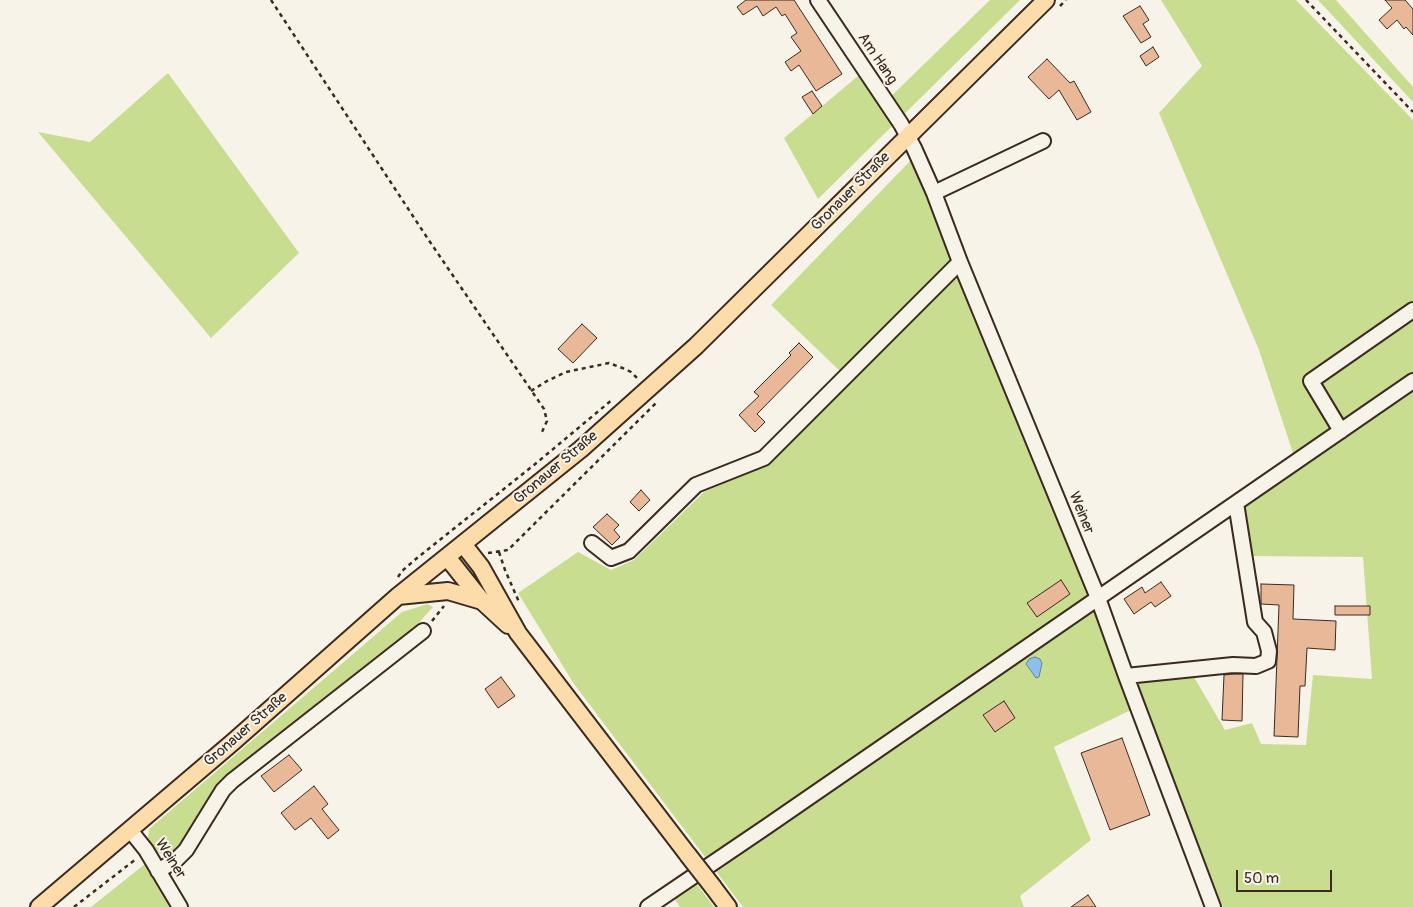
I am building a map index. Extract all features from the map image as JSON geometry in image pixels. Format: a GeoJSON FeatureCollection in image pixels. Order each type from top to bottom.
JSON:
{"type":"FeatureCollection","features":[{"type":"Feature","properties":{"kind":"main road","name":"Gronauer Straße"},"geometry":{"type":"LineString","coordinates":[[39,907],[398,596],[581,448],[696,346],[1046,0]]}},
{"type":"Feature","properties":{"kind":"main road"},"geometry":{"type":"LineString","coordinates":[[463,544],[481,567],[518,633],[728,907]]}},
{"type":"Feature","properties":{"kind":"main road"},"geometry":{"type":"LineString","coordinates":[[447,556],[482,601],[518,633]]}},
{"type":"Feature","properties":{"kind":"main road"},"geometry":{"type":"LineString","coordinates":[[398,596],[448,591],[482,601]]}},
{"type":"Feature","properties":{"kind":"street","name":"Am Hang"},"geometry":{"type":"LineString","coordinates":[[818,0],[908,136]]}},
{"type":"Feature","properties":{"kind":"street","name":"Weiner"},"geometry":{"type":"LineString","coordinates":[[908,136],[934,194],[1098,598],[1214,907]]}},
{"type":"Feature","properties":{"kind":"street"},"geometry":{"type":"LineString","coordinates":[[934,194],[1044,140]]}},
{"type":"Feature","properties":{"kind":"street"},"geometry":{"type":"LineString","coordinates":[[592,543],[611,558],[629,551],[696,485],[764,458],[960,262]]}},
{"type":"Feature","properties":{"kind":"street"},"geometry":{"type":"LineString","coordinates":[[1341,431],[1311,381],[1413,310]]}},
{"type":"Feature","properties":{"kind":"street"},"geometry":{"type":"LineString","coordinates":[[648,907],[1413,382]]}},
{"type":"Feature","properties":{"kind":"street"},"geometry":{"type":"LineString","coordinates":[[1126,676],[1233,664],[1256,666],[1268,661],[1269,651],[1264,632],[1255,622],[1236,503]]}},
{"type":"Feature","properties":{"kind":"street"},"geometry":{"type":"LineString","coordinates":[[158,871],[176,860],[186,850],[223,790],[232,781],[423,631]]}},
{"type":"Feature","properties":{"kind":"street","name":"Weiner"},"geometry":{"type":"LineString","coordinates":[[130,830],[146,850],[180,907]]}},
{"type":"Feature","properties":{"kind":"path"},"geometry":{"type":"LineString","coordinates":[[271,0],[428,238],[544,409],[548,421],[542,432]]}},
{"type":"Feature","properties":{"kind":"path"},"geometry":{"type":"LineString","coordinates":[[1306,0],[1413,112]]}},
{"type":"Feature","properties":{"kind":"path"},"geometry":{"type":"LineString","coordinates":[[532,391],[546,381],[566,372],[609,363],[630,372],[647,389]]}},
{"type":"Feature","properties":{"kind":"path"},"geometry":{"type":"LineString","coordinates":[[398,596],[397,578],[402,571],[615,397]]}},
{"type":"Feature","properties":{"kind":"path"},"geometry":{"type":"LineString","coordinates":[[74,907],[146,850]]}},
{"type":"Feature","properties":{"kind":"green space"},"geometry":{"type":"Polygon","coordinates":[[[990,0],[1020,0],[818,199],[784,138],[858,76],[881,106],[990,0]]]}},
{"type":"Feature","properties":{"kind":"green space"},"geometry":{"type":"Polygon","coordinates":[[[1161,0],[1296,0],[1413,120],[1413,372],[1293,453],[1259,350],[1159,113],[1202,66],[1161,0]]]}},
{"type":"Feature","properties":{"kind":"green space"},"geometry":{"type":"Polygon","coordinates":[[[1318,0],[1336,0],[1413,87],[1413,102],[1318,0]]]}},
{"type":"Feature","properties":{"kind":"green space"},"geometry":{"type":"Polygon","coordinates":[[[168,73],[299,253],[211,338],[38,132],[90,142],[168,73]]]}},
{"type":"Feature","properties":{"kind":"green space"},"geometry":{"type":"Polygon","coordinates":[[[912,159],[955,262],[842,373],[771,305],[912,159]]]}},
{"type":"Feature","properties":{"kind":"green space"},"geometry":{"type":"Polygon","coordinates":[[[957,270],[1093,595],[1094,608],[1133,709],[1054,747],[1091,840],[1020,896],[1024,907],[743,907],[574,684],[518,593],[578,552],[611,570],[634,560],[704,492],[767,465],[957,270]]]}},
{"type":"Feature","properties":{"kind":"green space"},"geometry":{"type":"Polygon","coordinates":[[[1413,390],[1413,907],[1223,907],[1135,683],[1194,677],[1225,730],[1252,723],[1261,744],[1306,745],[1313,675],[1372,679],[1363,557],[1252,556],[1244,507],[1413,390]]]}},
{"type":"Feature","properties":{"kind":"green space"},"geometry":{"type":"Polygon","coordinates":[[[428,604],[433,607],[414,628],[227,777],[181,847],[167,856],[154,851],[148,840],[149,829],[402,612],[428,604]]]}},
{"type":"Feature","properties":{"kind":"green space"},"geometry":{"type":"Polygon","coordinates":[[[145,864],[172,907],[91,907],[145,864]]]}},
{"type":"Feature","properties":{"kind":"green space"},"geometry":{"type":"Polygon","coordinates":[[[696,883],[714,907],[680,907],[673,897],[696,883]]]}},
{"type":"Feature","properties":{"kind":"water"},"geometry":{"type":"Polygon","coordinates":[[[1035,657],[1040,659],[1042,663],[1039,677],[1036,678],[1026,664],[1029,659],[1035,657]]]}},
{"type":"Feature","properties":{"kind":"building"},"geometry":{"type":"Polygon","coordinates":[[[746,0],[794,0],[842,74],[816,91],[799,65],[791,71],[785,62],[801,51],[791,37],[797,33],[785,14],[782,16],[776,7],[763,16],[757,6],[743,15],[737,7],[746,0]]]}},
{"type":"Feature","properties":{"kind":"building"},"geometry":{"type":"Polygon","coordinates":[[[1385,0],[1405,0],[1413,9],[1413,35],[1406,27],[1404,29],[1397,20],[1387,29],[1379,20],[1392,8],[1385,0]]]}},
{"type":"Feature","properties":{"kind":"building"},"geometry":{"type":"Polygon","coordinates":[[[1140,6],[1149,20],[1143,24],[1151,37],[1141,43],[1123,16],[1140,6]]]}},
{"type":"Feature","properties":{"kind":"building"},"geometry":{"type":"Polygon","coordinates":[[[1153,47],[1159,57],[1146,66],[1140,56],[1153,47]]]}},
{"type":"Feature","properties":{"kind":"building"},"geometry":{"type":"Polygon","coordinates":[[[1047,59],[1070,83],[1074,81],[1091,112],[1077,120],[1059,90],[1049,99],[1028,77],[1047,59]]]}},
{"type":"Feature","properties":{"kind":"building"},"geometry":{"type":"Polygon","coordinates":[[[812,91],[822,106],[813,114],[802,97],[812,91]]]}},
{"type":"Feature","properties":{"kind":"building"},"geometry":{"type":"Polygon","coordinates":[[[582,324],[597,338],[573,363],[558,349],[582,324]]]}},
{"type":"Feature","properties":{"kind":"building"},"geometry":{"type":"Polygon","coordinates":[[[799,343],[813,357],[757,414],[765,422],[755,432],[739,415],[759,396],[754,392],[791,355],[789,353],[799,343]]]}},
{"type":"Feature","properties":{"kind":"building"},"geometry":{"type":"Polygon","coordinates":[[[641,490],[650,500],[639,511],[630,502],[641,490]]]}},
{"type":"Feature","properties":{"kind":"building"},"geometry":{"type":"Polygon","coordinates":[[[607,514],[619,525],[614,530],[620,537],[612,545],[593,527],[607,514]]]}},
{"type":"Feature","properties":{"kind":"building"},"geometry":{"type":"Polygon","coordinates":[[[1061,580],[1070,594],[1037,617],[1027,603],[1061,580]]]}},
{"type":"Feature","properties":{"kind":"building"},"geometry":{"type":"Polygon","coordinates":[[[1161,582],[1171,596],[1155,607],[1151,602],[1134,614],[1124,599],[1142,587],[1145,593],[1161,582]]]}},
{"type":"Feature","properties":{"kind":"building"},"geometry":{"type":"Polygon","coordinates":[[[1261,584],[1294,585],[1293,619],[1336,621],[1335,650],[1307,648],[1305,686],[1300,686],[1298,737],[1274,736],[1279,605],[1261,604],[1261,584]]]}},
{"type":"Feature","properties":{"kind":"building"},"geometry":{"type":"Polygon","coordinates":[[[1335,606],[1370,606],[1370,615],[1335,615],[1335,606]]]}},
{"type":"Feature","properties":{"kind":"building"},"geometry":{"type":"Polygon","coordinates":[[[1243,674],[1242,721],[1222,720],[1224,675],[1243,674]]]}},
{"type":"Feature","properties":{"kind":"building"},"geometry":{"type":"Polygon","coordinates":[[[501,677],[515,696],[498,708],[485,689],[501,677]]]}},
{"type":"Feature","properties":{"kind":"building"},"geometry":{"type":"Polygon","coordinates":[[[1004,701],[1015,718],[995,732],[983,715],[1004,701]]]}},
{"type":"Feature","properties":{"kind":"building"},"geometry":{"type":"Polygon","coordinates":[[[1122,738],[1150,815],[1110,830],[1081,753],[1122,738]]]}},
{"type":"Feature","properties":{"kind":"building"},"geometry":{"type":"Polygon","coordinates":[[[289,755],[302,770],[274,792],[261,776],[289,755]]]}},
{"type":"Feature","properties":{"kind":"building"},"geometry":{"type":"Polygon","coordinates":[[[314,786],[328,804],[322,809],[339,830],[328,839],[311,818],[295,830],[281,813],[314,786]]]}},
{"type":"Feature","properties":{"kind":"building"},"geometry":{"type":"Polygon","coordinates":[[[1088,895],[1096,907],[1071,907],[1088,895]]]}}]}
